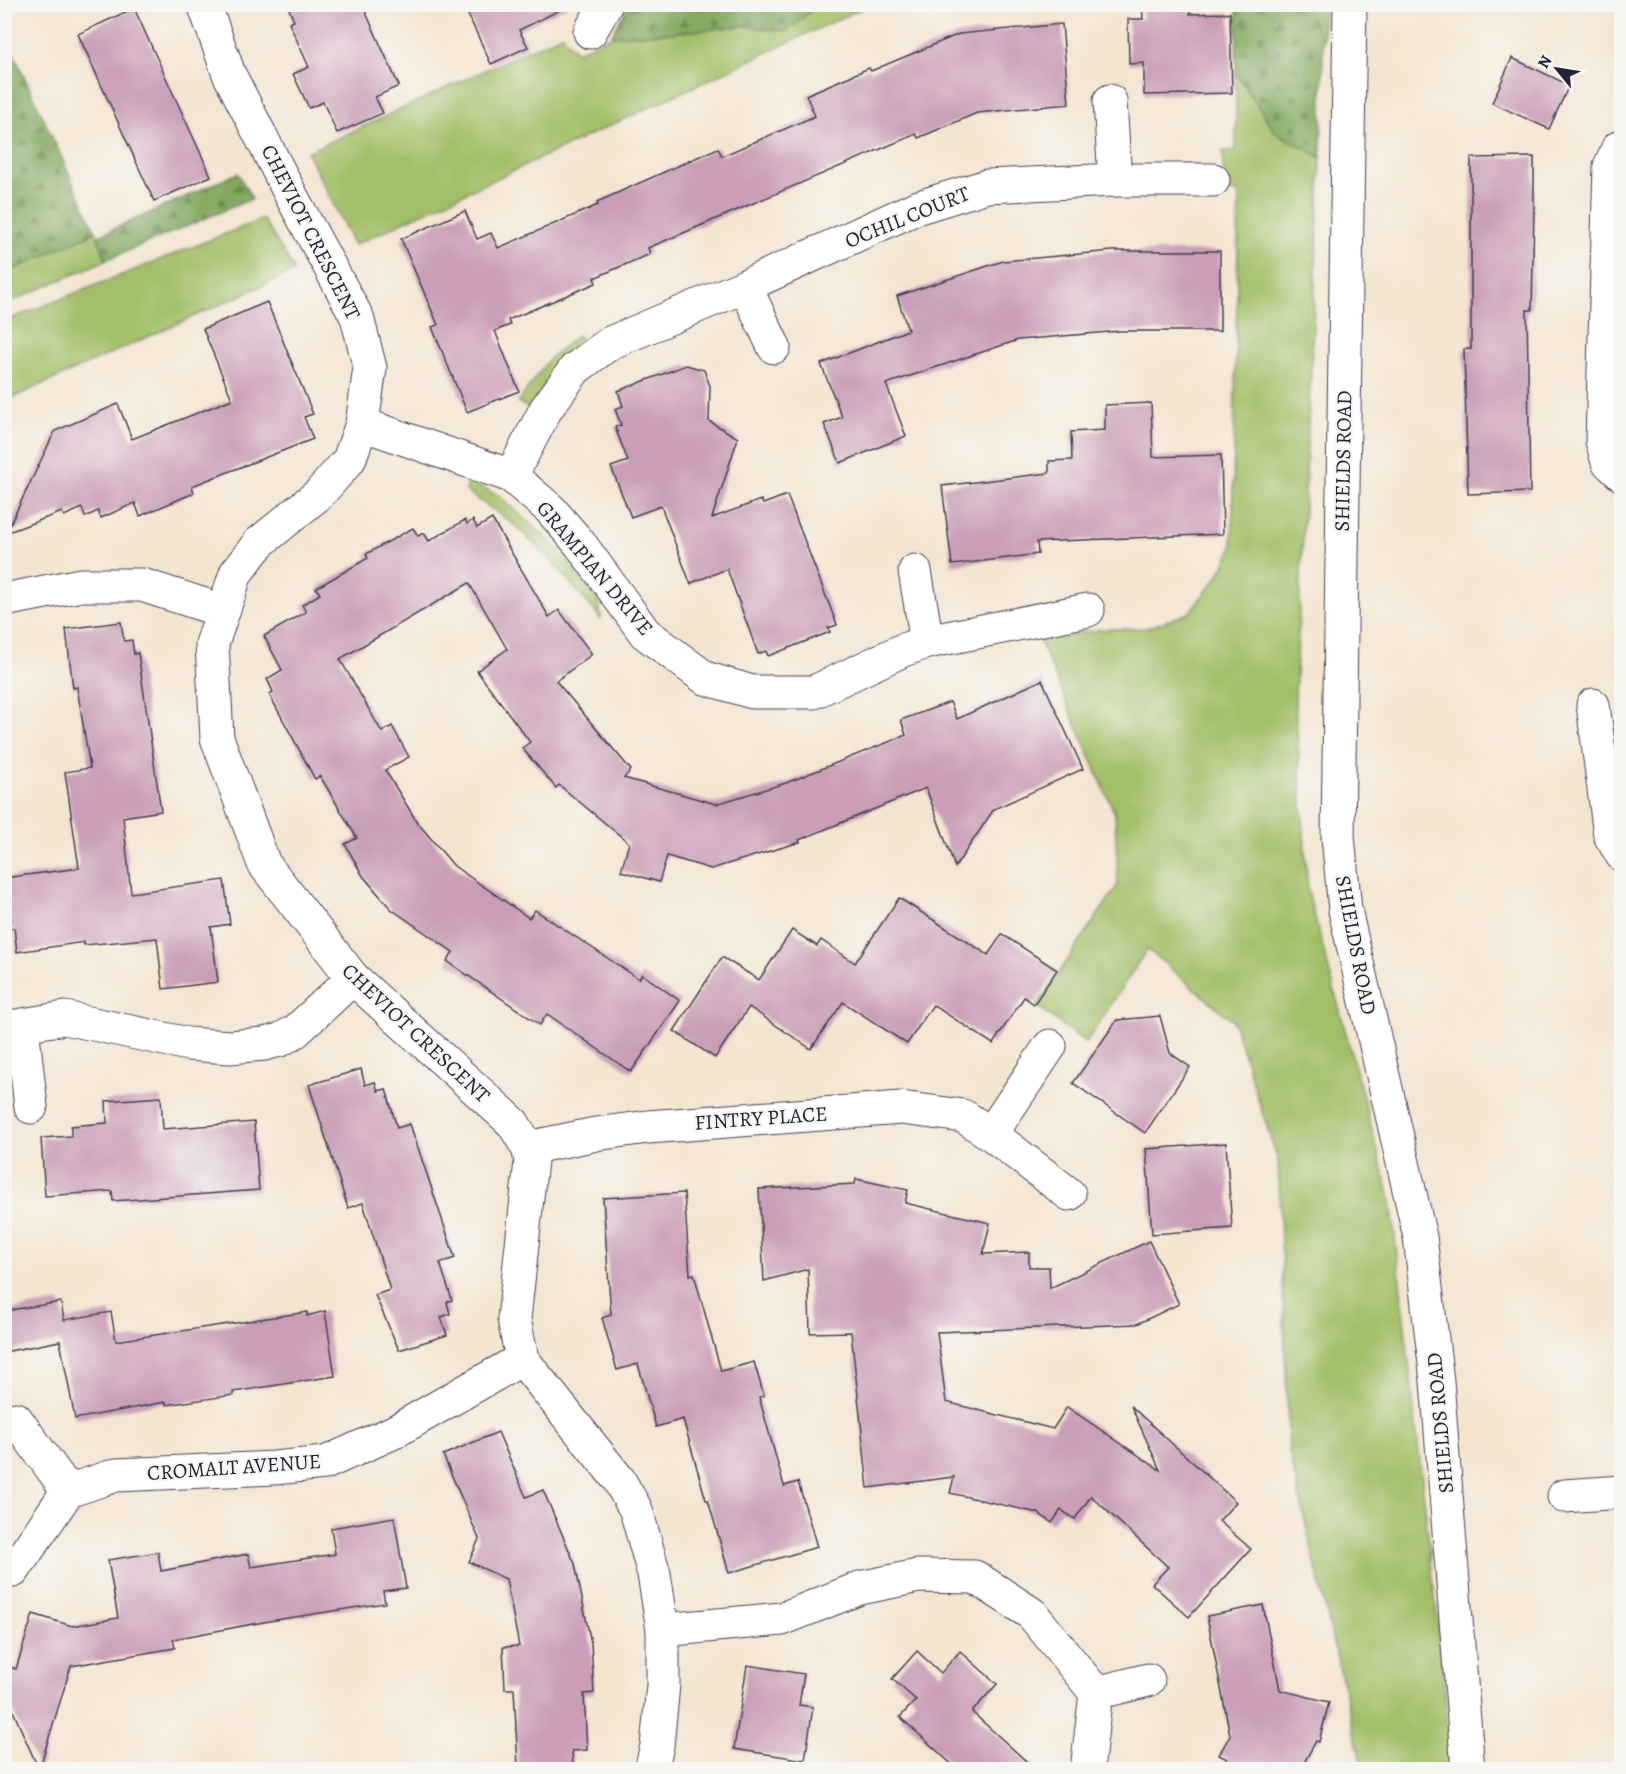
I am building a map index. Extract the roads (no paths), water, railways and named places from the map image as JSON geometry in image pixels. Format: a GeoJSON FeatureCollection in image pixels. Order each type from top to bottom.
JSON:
{"type":"FeatureCollection","features":[{"type":"Feature","properties":{"kind":"street","name":"CHEVIOT CRESCENT"},"geometry":{"type":"LineString","coordinates":[[204,4],[229,74],[357,317],[370,368],[362,424],[349,460],[319,494],[259,543],[236,573],[212,644],[217,738],[264,864],[353,978],[513,1123],[528,1148],[531,1161],[514,1319],[522,1359],[620,1480],[636,1510],[654,1574],[663,1630],[663,1685],[657,1746],[651,1770]]}},
{"type":"Feature","properties":{"kind":"street"},"geometry":{"type":"LineString","coordinates":[[590,32],[606,4]]}},
{"type":"Feature","properties":{"kind":"street","name":"SHIELDS ROAD"},"geometry":{"type":"LineString","coordinates":[[1350,4],[1338,836],[1345,910],[1420,1237],[1437,1381],[1468,1770]]}},
{"type":"Feature","properties":{"kind":"street"},"geometry":{"type":"LineString","coordinates":[[1110,101],[1114,180]]}},
{"type":"Feature","properties":{"kind":"street"},"geometry":{"type":"LineString","coordinates":[[1622,146],[1618,148],[1610,166],[1602,441],[1608,462],[1622,475]]}},
{"type":"Feature","properties":{"kind":"street","name":"OCHIL COURT"},"geometry":{"type":"LineString","coordinates":[[511,476],[546,409],[575,369],[610,343],[745,286],[916,208],[987,186],[1114,180],[1213,180]]}},
{"type":"Feature","properties":{"kind":"street"},"geometry":{"type":"LineString","coordinates":[[745,286],[774,347]]}},
{"type":"Feature","properties":{"kind":"street","name":"GRAMPIAN DRIVE"},"geometry":{"type":"LineString","coordinates":[[362,424],[511,476],[550,509],[569,531],[645,633],[705,678],[752,692],[814,692],[903,650],[927,642],[1089,610]]}},
{"type":"Feature","properties":{"kind":"street"},"geometry":{"type":"LineString","coordinates":[[915,571],[927,642]]}},
{"type":"Feature","properties":{"kind":"street"},"geometry":{"type":"LineString","coordinates":[[4,600],[81,585],[142,585],[223,611]]}},
{"type":"Feature","properties":{"kind":"street"},"geometry":{"type":"LineString","coordinates":[[1593,705],[1610,835],[1622,855]]}},
{"type":"Feature","properties":{"kind":"street"},"geometry":{"type":"LineString","coordinates":[[31,1107],[13,1027],[64,1018],[188,1044],[230,1047],[264,1044],[280,1040],[296,1031],[353,978]]}},
{"type":"Feature","properties":{"kind":"street"},"geometry":{"type":"LineString","coordinates":[[991,1134],[1050,1046]]}},
{"type":"Feature","properties":{"kind":"street","name":"FINTRY PLACE"},"geometry":{"type":"LineString","coordinates":[[528,1148],[596,1134],[648,1127],[901,1108],[963,1116],[991,1134],[1069,1194]]}},
{"type":"Feature","properties":{"kind":"street","name":"CROMALT AVENUE"},"geometry":{"type":"LineString","coordinates":[[68,1491],[116,1475],[253,1470],[325,1463],[393,1432],[522,1359]]}},
{"type":"Feature","properties":{"kind":"street"},"geometry":{"type":"LineString","coordinates":[[13,1571],[68,1491],[16,1419]]}},
{"type":"Feature","properties":{"kind":"street"},"geometry":{"type":"LineString","coordinates":[[1564,1496],[1622,1492]]}},
{"type":"Feature","properties":{"kind":"street"},"geometry":{"type":"LineString","coordinates":[[663,1630],[782,1618],[860,1588],[918,1576],[975,1577],[1032,1614],[1096,1693],[1087,1770]]}},
{"type":"Feature","properties":{"kind":"street"},"geometry":{"type":"LineString","coordinates":[[1096,1693],[1148,1680]]}}]}
